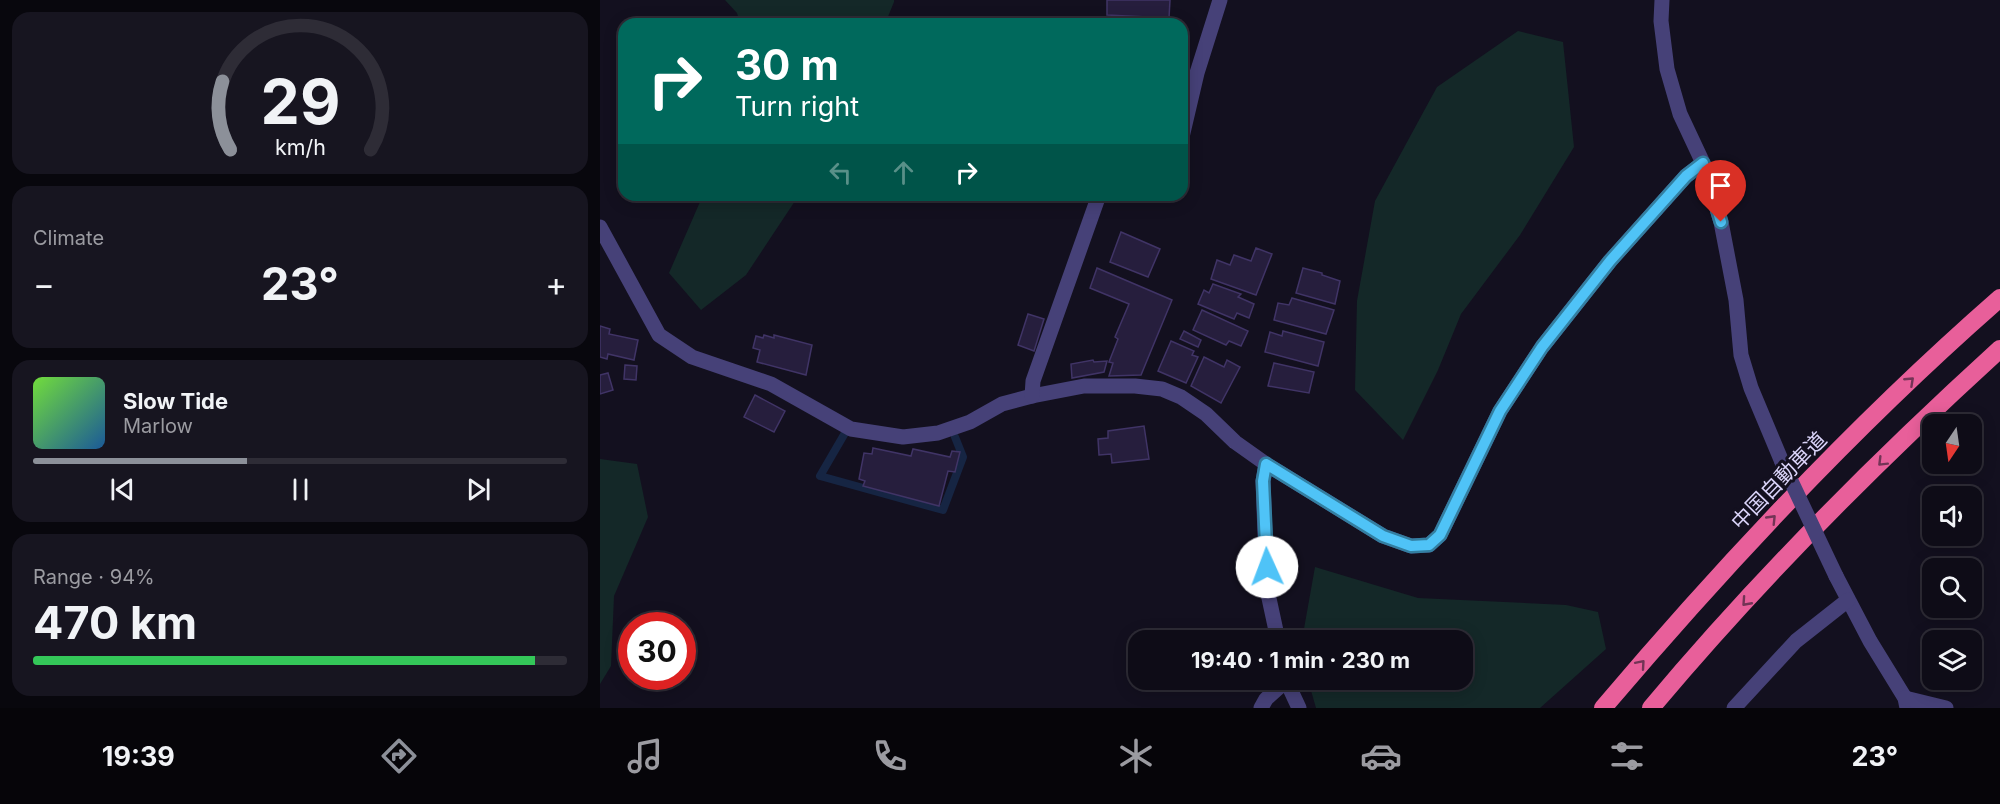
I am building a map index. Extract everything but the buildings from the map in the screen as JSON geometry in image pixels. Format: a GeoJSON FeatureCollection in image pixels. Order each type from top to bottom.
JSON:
{"type":"FeatureCollection","features":[{"type":"Feature","properties":{"kind":"highway","name":"中国自動車道"},"geometry":{"type":"LineString","coordinates":[[1603,708],[1745,547],[1862,427],[2000,298]]}},
{"type":"Feature","properties":{"kind":"highway"},"geometry":{"type":"LineString","coordinates":[[1651,708],[1785,560],[1882,461],[2000,349]]}},
{"type":"Feature","properties":{"kind":"street"},"geometry":{"type":"LineString","coordinates":[[1188,111],[1197,73],[1220,0]]}},
{"type":"Feature","properties":{"kind":"street"},"geometry":{"type":"LineString","coordinates":[[1662,0],[1661,21],[1667,69],[1680,114],[1703,163],[1721,222],[1736,300],[1741,356],[1751,388],[1782,462],[1836,576],[1906,703],[1946,708]]}},
{"type":"Feature","properties":{"kind":"street"},"geometry":{"type":"LineString","coordinates":[[600,227],[659,335],[692,357],[771,384],[852,429],[903,437],[938,433],[970,422],[1002,404],[1032,396],[1084,386],[1135,386],[1161,389],[1181,397],[1206,414],[1235,442],[1266,464],[1383,536],[1411,546],[1429,545],[1440,535],[1500,411],[1542,347],[1610,261],[1686,176],[1703,163]]}},
{"type":"Feature","properties":{"kind":"street"},"geometry":{"type":"LineString","coordinates":[[1032,396],[1033,381],[1097,201]]}},
{"type":"Feature","properties":{"kind":"street"},"geometry":{"type":"LineString","coordinates":[[1266,464],[1263,481],[1267,589],[1276,630]]}},
{"type":"Feature","properties":{"kind":"street"},"geometry":{"type":"LineString","coordinates":[[1734,708],[1796,641],[1848,600]]}},
{"type":"Feature","properties":{"kind":"street"},"geometry":{"type":"LineString","coordinates":[[1261,708],[1275,690]]}},
{"type":"Feature","properties":{"kind":"street"},"geometry":{"type":"LineString","coordinates":[[1291,690],[1299,708]]}},
{"type":"Feature","properties":{"kind":"green space"},"geometry":{"type":"Polygon","coordinates":[[[725,0],[894,0],[887,18],[738,18],[737,13],[725,0]]]}},
{"type":"Feature","properties":{"kind":"green space"},"geometry":{"type":"Polygon","coordinates":[[[1518,31],[1563,42],[1574,147],[1520,235],[1461,314],[1438,370],[1403,440],[1355,390],[1357,301],[1375,201],[1437,87],[1518,31]]]}},
{"type":"Feature","properties":{"kind":"green space"},"geometry":{"type":"Polygon","coordinates":[[[700,201],[795,201],[746,275],[701,310],[669,273],[700,201]]]}},
{"type":"Feature","properties":{"kind":"green space"},"geometry":{"type":"Polygon","coordinates":[[[600,459],[637,464],[648,517],[614,596],[611,666],[600,684],[600,459]]]}},
{"type":"Feature","properties":{"kind":"green space"},"geometry":{"type":"Polygon","coordinates":[[[1315,567],[1418,598],[1566,605],[1598,612],[1606,649],[1540,708],[1316,708],[1311,690],[1473,690],[1473,630],[1304,630],[1315,567]]]}},
{"type":"Feature","properties":{"kind":"waterway"},"geometry":{"type":"LineString","coordinates":[[845,433],[820,476],[943,510],[963,457],[955,437]]}},
{"type":"Feature","properties":{"kind":"route"},"geometry":{"type":"LineString","coordinates":[[1267,567],[1263,481],[1266,464],[1383,536],[1411,546],[1429,545],[1440,535],[1500,411],[1542,347],[1610,261],[1686,176],[1703,163],[1721,222]]}}]}
